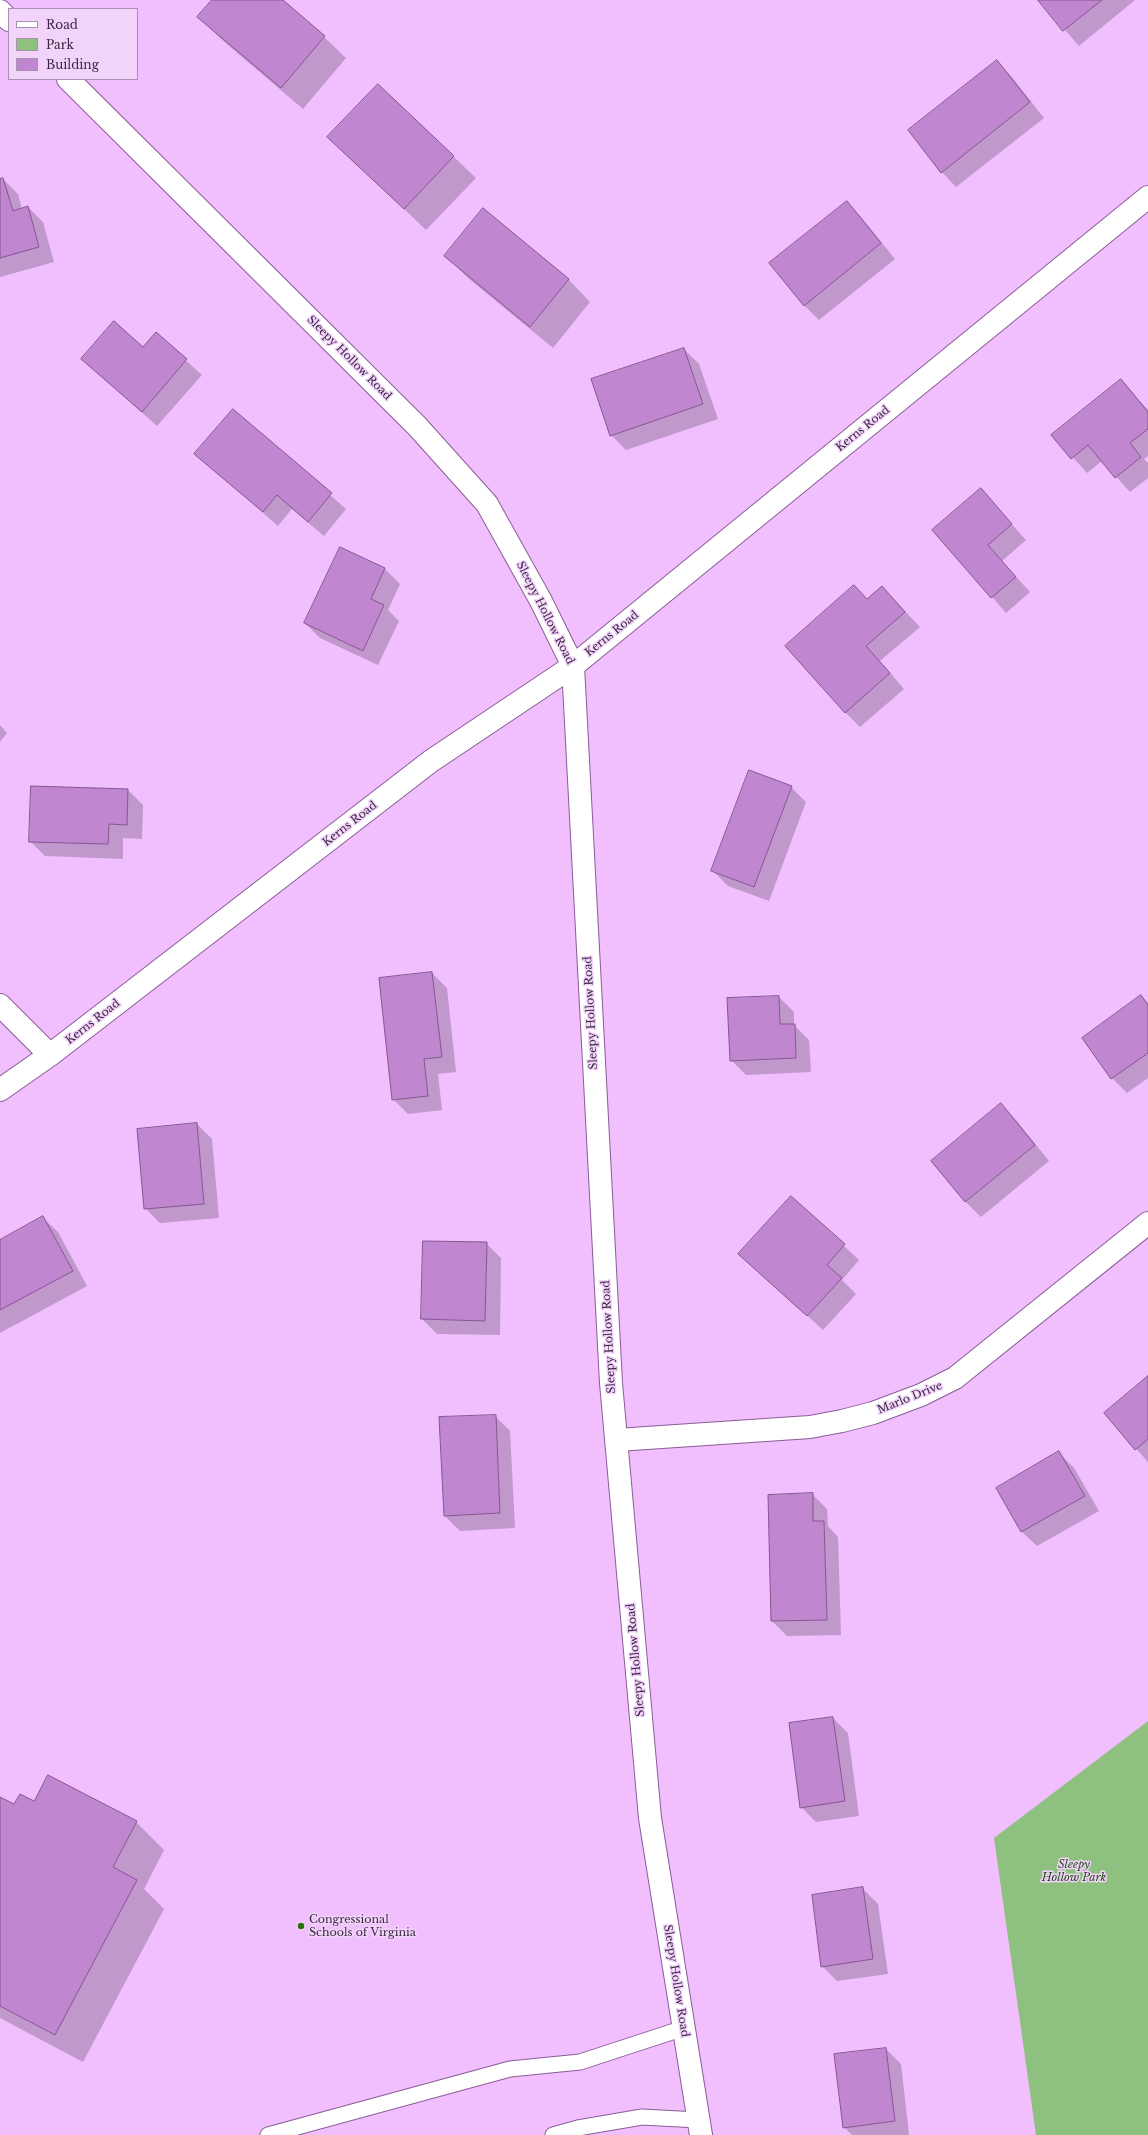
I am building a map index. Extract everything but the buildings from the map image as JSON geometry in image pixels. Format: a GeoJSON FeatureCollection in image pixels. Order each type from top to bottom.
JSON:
{"type":"FeatureCollection","features":[{"type":"Feature","properties":{"kind":"main road"},"geometry":{"type":"LineString","coordinates":[[0,11],[8,19]]}},
{"type":"Feature","properties":{"kind":"main road","name":"Sleepy Hollow Road"},"geometry":{"type":"LineString","coordinates":[[69,80],[417,426],[488,504],[541,601],[573,666],[611,1383],[650,1818],[700,2128]]}},
{"type":"Feature","properties":{"kind":"main road","name":"Kerns Road"},"geometry":{"type":"LineString","coordinates":[[0,1090],[50,1055],[431,761],[573,666],[1148,197]]}},
{"type":"Feature","properties":{"kind":"main road"},"geometry":{"type":"LineString","coordinates":[[0,1005],[50,1055]]}},
{"type":"Feature","properties":{"kind":"main road","name":"Marlo Drive"},"geometry":{"type":"LineString","coordinates":[[617,1440],[810,1427],[873,1413],[921,1395],[956,1378],[1148,1223]]}},
{"type":"Feature","properties":{"kind":"lane"},"geometry":{"type":"LineString","coordinates":[[268,2135],[510,2069],[580,2062],[684,2028]]}},
{"type":"Feature","properties":{"kind":"lane"},"geometry":{"type":"LineString","coordinates":[[553,2135],[578,2128],[642,2117],[700,2128]]}},
{"type":"Feature","properties":{"kind":"green space","name":"Sleepy Hollow Park"},"geometry":{"type":"Polygon","coordinates":[[[1148,1721],[1148,2135],[1036,2135],[994,1838],[1148,1721]]]}},
{"type":"Feature","properties":{"kind":"place","name":"Congressional Schools of Virginia"},"geometry":{"type":"Point","coordinates":[301,1926]}}]}
